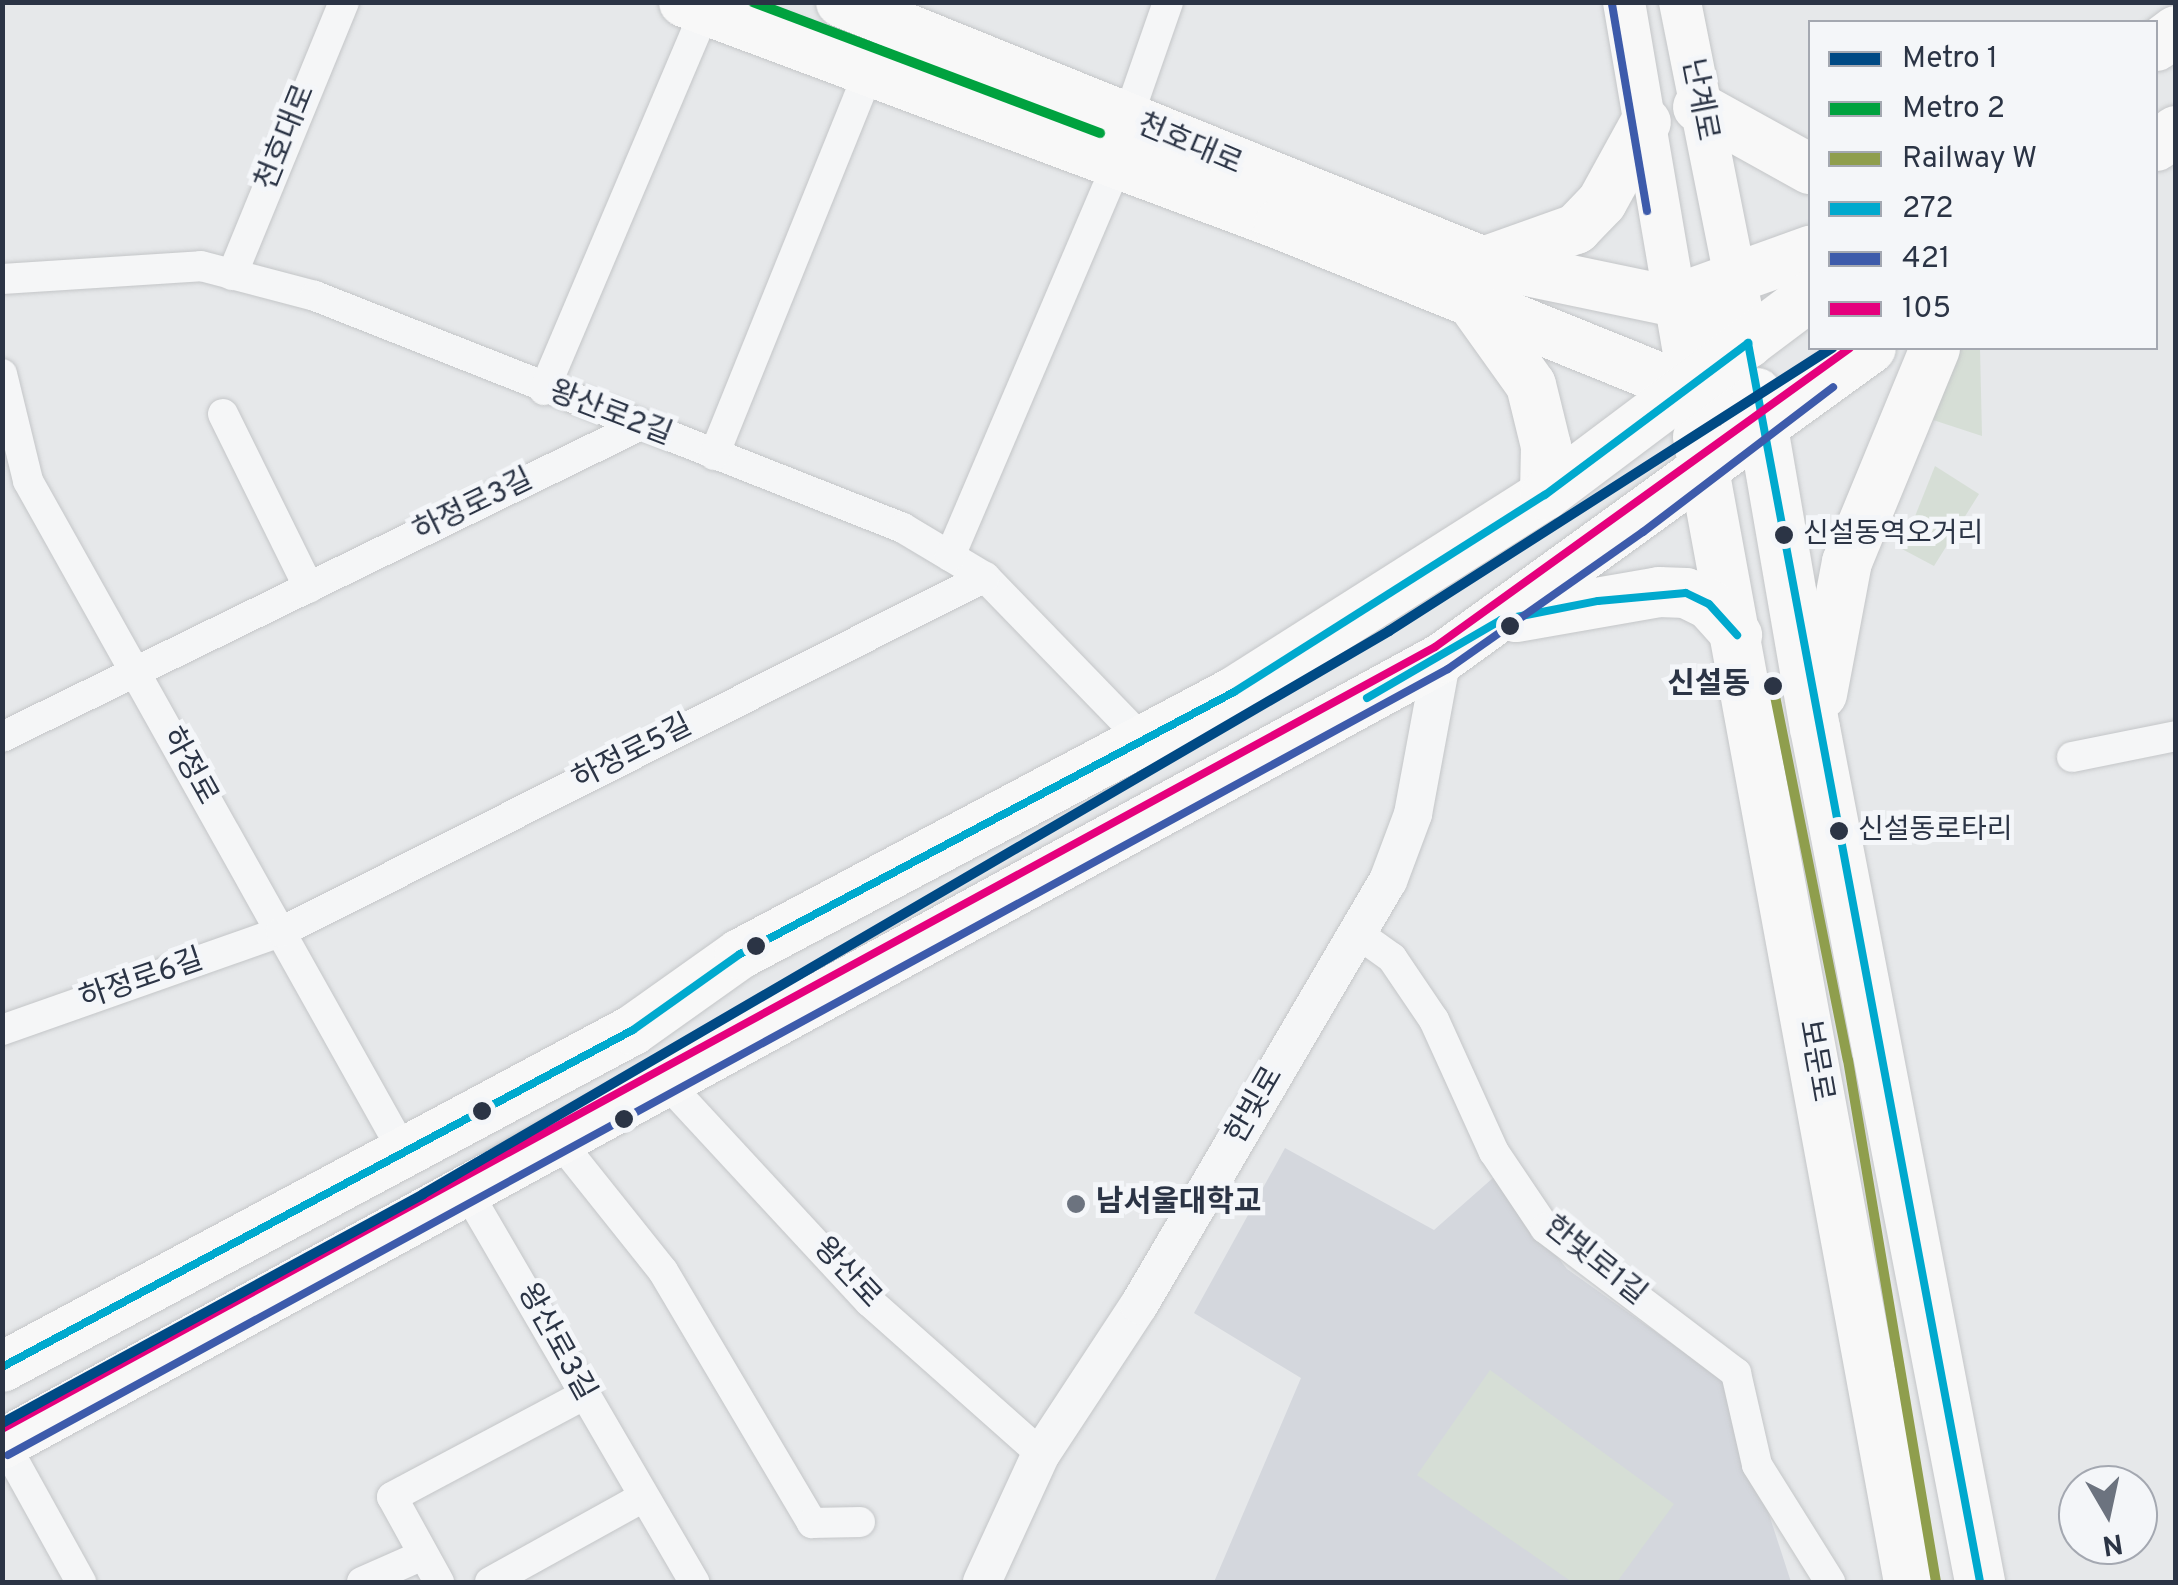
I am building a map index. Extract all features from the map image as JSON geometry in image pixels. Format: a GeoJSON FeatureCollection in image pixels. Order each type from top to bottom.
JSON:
{"type":"FeatureCollection","features":[{"type":"Feature","properties":{"kind":"main road","name":"천호대로"},"geometry":{"type":"LineString","coordinates":[[840,2],[1122,142],[1478,282]]}},
{"type":"Feature","properties":{"kind":"main road","name":"난계로"},"geometry":{"type":"LineString","coordinates":[[1624,2],[1646,122],[1670,301],[1690,390]]}},
{"type":"Feature","properties":{"kind":"main road","name":"난계로"},"geometry":{"type":"LineString","coordinates":[[1680,2],[1748,343]]}},
{"type":"Feature","properties":{"kind":"main road","name":"천호대로"},"geometry":{"type":"LineString","coordinates":[[695,6],[869,72],[1122,142]]}},
{"type":"Feature","properties":{"kind":"main road"},"geometry":{"type":"LineString","coordinates":[[1478,282],[1576,229],[1602,202],[1646,122],[1698,106],[1808,168]]}},
{"type":"Feature","properties":{"kind":"main road"},"geometry":{"type":"LineString","coordinates":[[1670,301],[1733,278],[1808,282]]}},
{"type":"Feature","properties":{"kind":"main road"},"geometry":{"type":"LineString","coordinates":[[1478,282],[1670,301],[1748,343]]}},
{"type":"Feature","properties":{"kind":"main road"},"geometry":{"type":"LineString","coordinates":[[1478,282],[1690,390],[1763,420]]}},
{"type":"Feature","properties":{"kind":"main road"},"geometry":{"type":"LineString","coordinates":[[1478,282],[1531,385],[1546,446],[1545,496]]}},
{"type":"Feature","properties":{"kind":"main road"},"geometry":{"type":"LineString","coordinates":[[2,1367],[402,1149],[633,1030],[740,954],[1234,692],[1545,496],[1690,390],[1748,343],[1808,283]]}},
{"type":"Feature","properties":{"kind":"main road"},"geometry":{"type":"LineString","coordinates":[[1748,343],[1815,728],[1980,1582]]}},
{"type":"Feature","properties":{"kind":"main road"},"geometry":{"type":"LineString","coordinates":[[3,1443],[556,1137],[1442,658],[1501,620],[1763,420],[1868,350]]}},
{"type":"Feature","properties":{"kind":"main road"},"geometry":{"type":"LineString","coordinates":[[1815,728],[1847,562],[1934,350]]}},
{"type":"Feature","properties":{"kind":"main road","name":"보문로"},"geometry":{"type":"LineString","coordinates":[[1690,390],[1909,1582]]}},
{"type":"Feature","properties":{"kind":"main road"},"geometry":{"type":"LineString","coordinates":[[1501,620],[1598,601],[1686,593],[1709,604],[1737,635],[1799,627]]}},
{"type":"Feature","properties":{"kind":"street","name":"천호대로"},"geometry":{"type":"LineString","coordinates":[[232,274],[344,2]]}},
{"type":"Feature","properties":{"kind":"street"},"geometry":{"type":"LineString","coordinates":[[1122,142],[1168,2]]}},
{"type":"Feature","properties":{"kind":"street","name":"천호대로"},"geometry":{"type":"LineString","coordinates":[[544,390],[695,6]]}},
{"type":"Feature","properties":{"kind":"street"},"geometry":{"type":"LineString","coordinates":[[714,455],[869,72]]}},
{"type":"Feature","properties":{"kind":"street","name":"천호대로"},"geometry":{"type":"LineString","coordinates":[[950,556],[1122,142]]}},
{"type":"Feature","properties":{"kind":"street","name":"왕산로2길"},"geometry":{"type":"LineString","coordinates":[[2,280],[200,266],[314,296],[544,390],[902,528],[985,577],[1142,739]]}},
{"type":"Feature","properties":{"kind":"street","name":"하정로"},"geometry":{"type":"LineString","coordinates":[[2,374],[28,480],[402,1149]]}},
{"type":"Feature","properties":{"kind":"street"},"geometry":{"type":"LineString","coordinates":[[222,414],[309,588]]}},
{"type":"Feature","properties":{"kind":"street","name":"하정로3길"},"geometry":{"type":"LineString","coordinates":[[2,737],[639,426]]}},
{"type":"Feature","properties":{"kind":"street","name":"하정로5길"},"geometry":{"type":"LineString","coordinates":[[281,932],[985,577]]}},
{"type":"Feature","properties":{"kind":"street","name":"한빛로"},"geometry":{"type":"LineString","coordinates":[[982,1582],[1041,1454],[1139,1306],[1388,880],[1413,814],[1442,658]]}},
{"type":"Feature","properties":{"kind":"street"},"geometry":{"type":"LineString","coordinates":[[2072,757],[2173,730]]}},
{"type":"Feature","properties":{"kind":"street","name":"하정로6길"},"geometry":{"type":"LineString","coordinates":[[2,1030],[281,932]]}},
{"type":"Feature","properties":{"kind":"street","name":"한빛로1길"},"geometry":{"type":"LineString","coordinates":[[1357,933],[1392,958],[1434,1020],[1494,1152],[1546,1228],[1736,1374],[1757,1465],[1830,1582]]}},
{"type":"Feature","properties":{"kind":"street","name":"왕산로"},"geometry":{"type":"LineString","coordinates":[[664,1081],[870,1302],[1041,1454]]}},
{"type":"Feature","properties":{"kind":"street"},"geometry":{"type":"LineString","coordinates":[[556,1137],[663,1271],[812,1523],[860,1522]]}},
{"type":"Feature","properties":{"kind":"street","name":"왕산로3길"},"geometry":{"type":"LineString","coordinates":[[465,1188],[584,1394],[640,1500],[694,1582]]}},
{"type":"Feature","properties":{"kind":"street"},"geometry":{"type":"LineString","coordinates":[[438,1582],[392,1497],[584,1394]]}},
{"type":"Feature","properties":{"kind":"street"},"geometry":{"type":"LineString","coordinates":[[3,1443],[82,1582]]}},
{"type":"Feature","properties":{"kind":"street"},"geometry":{"type":"LineString","coordinates":[[490,1582],[640,1500]]}},
{"type":"Feature","properties":{"kind":"street"},"geometry":{"type":"LineString","coordinates":[[362,1582],[424,1555]]}},
{"type":"Feature","properties":{"kind":"shaded area"},"geometry":{"type":"Polygon","coordinates":[[[1959,350],[1980,350],[1982,436],[1927,418],[1959,350]]]}},
{"type":"Feature","properties":{"kind":"shaded area"},"geometry":{"type":"Polygon","coordinates":[[[1935,466],[1979,494],[1934,566],[1902,549],[1935,466]]]}},
{"type":"Feature","properties":{"kind":"shaded area"},"geometry":{"type":"Polygon","coordinates":[[[1285,1148],[1434,1230],[1494,1177],[1567,1269],[1726,1382],[1791,1582],[1214,1582],[1301,1378],[1194,1313],[1285,1148]]]}},
{"type":"Feature","properties":{"kind":"shaded area"},"geometry":{"type":"Polygon","coordinates":[[[1490,1370],[1674,1504],[1617,1582],[1572,1582],[1417,1475],[1490,1370]]]}},
{"type":"Feature","properties":{"kind":"metro line","name":"2"},"geometry":{"type":"LineString","coordinates":[[753,2],[1100,133]]}},
{"type":"Feature","properties":{"kind":"metro line","name":"1"},"geometry":{"type":"LineString","coordinates":[[2,1423],[423,1194],[1389,631],[1829,350]]}},
{"type":"Feature","properties":{"kind":"rail line","name":"W"},"geometry":{"type":"LineString","coordinates":[[1773,686],[1848,1060],[1936,1582]]}},
{"type":"Feature","properties":{"kind":"transit line","name":"421"},"geometry":{"type":"LineString","coordinates":[[1612,4],[1647,211]]}},
{"type":"Feature","properties":{"kind":"transit line","name":"272"},"geometry":{"type":"LineString","coordinates":[[2,1367],[633,1030],[740,954],[1234,692],[1545,495],[1748,343],[1980,1582]]}},
{"type":"Feature","properties":{"kind":"transit line","name":"105"},"geometry":{"type":"LineString","coordinates":[[2,1429],[1435,647],[1847,350]]}},
{"type":"Feature","properties":{"kind":"transit line","name":"421"},"geometry":{"type":"LineString","coordinates":[[8,1455],[1448,669],[1643,532],[1833,387]]}},
{"type":"Feature","properties":{"kind":"transit line","name":"272"},"geometry":{"type":"LineString","coordinates":[[1367,698],[1501,620],[1598,601],[1686,593],[1709,604],[1737,635]]}},
{"type":"Feature","properties":{"kind":"place","name":"신설동역오거리"},"geometry":{"type":"Point","coordinates":[1784,535]}},
{"type":"Feature","properties":{"kind":"place","name":"신설동"},"geometry":{"type":"Point","coordinates":[1773,686]}},
{"type":"Feature","properties":{"kind":"place","name":"신설동로타리"},"geometry":{"type":"Point","coordinates":[1839,831]}},
{"type":"Feature","properties":{"kind":"place","name":"남서울대학교"},"geometry":{"type":"Point","coordinates":[1076,1204]}}]}
